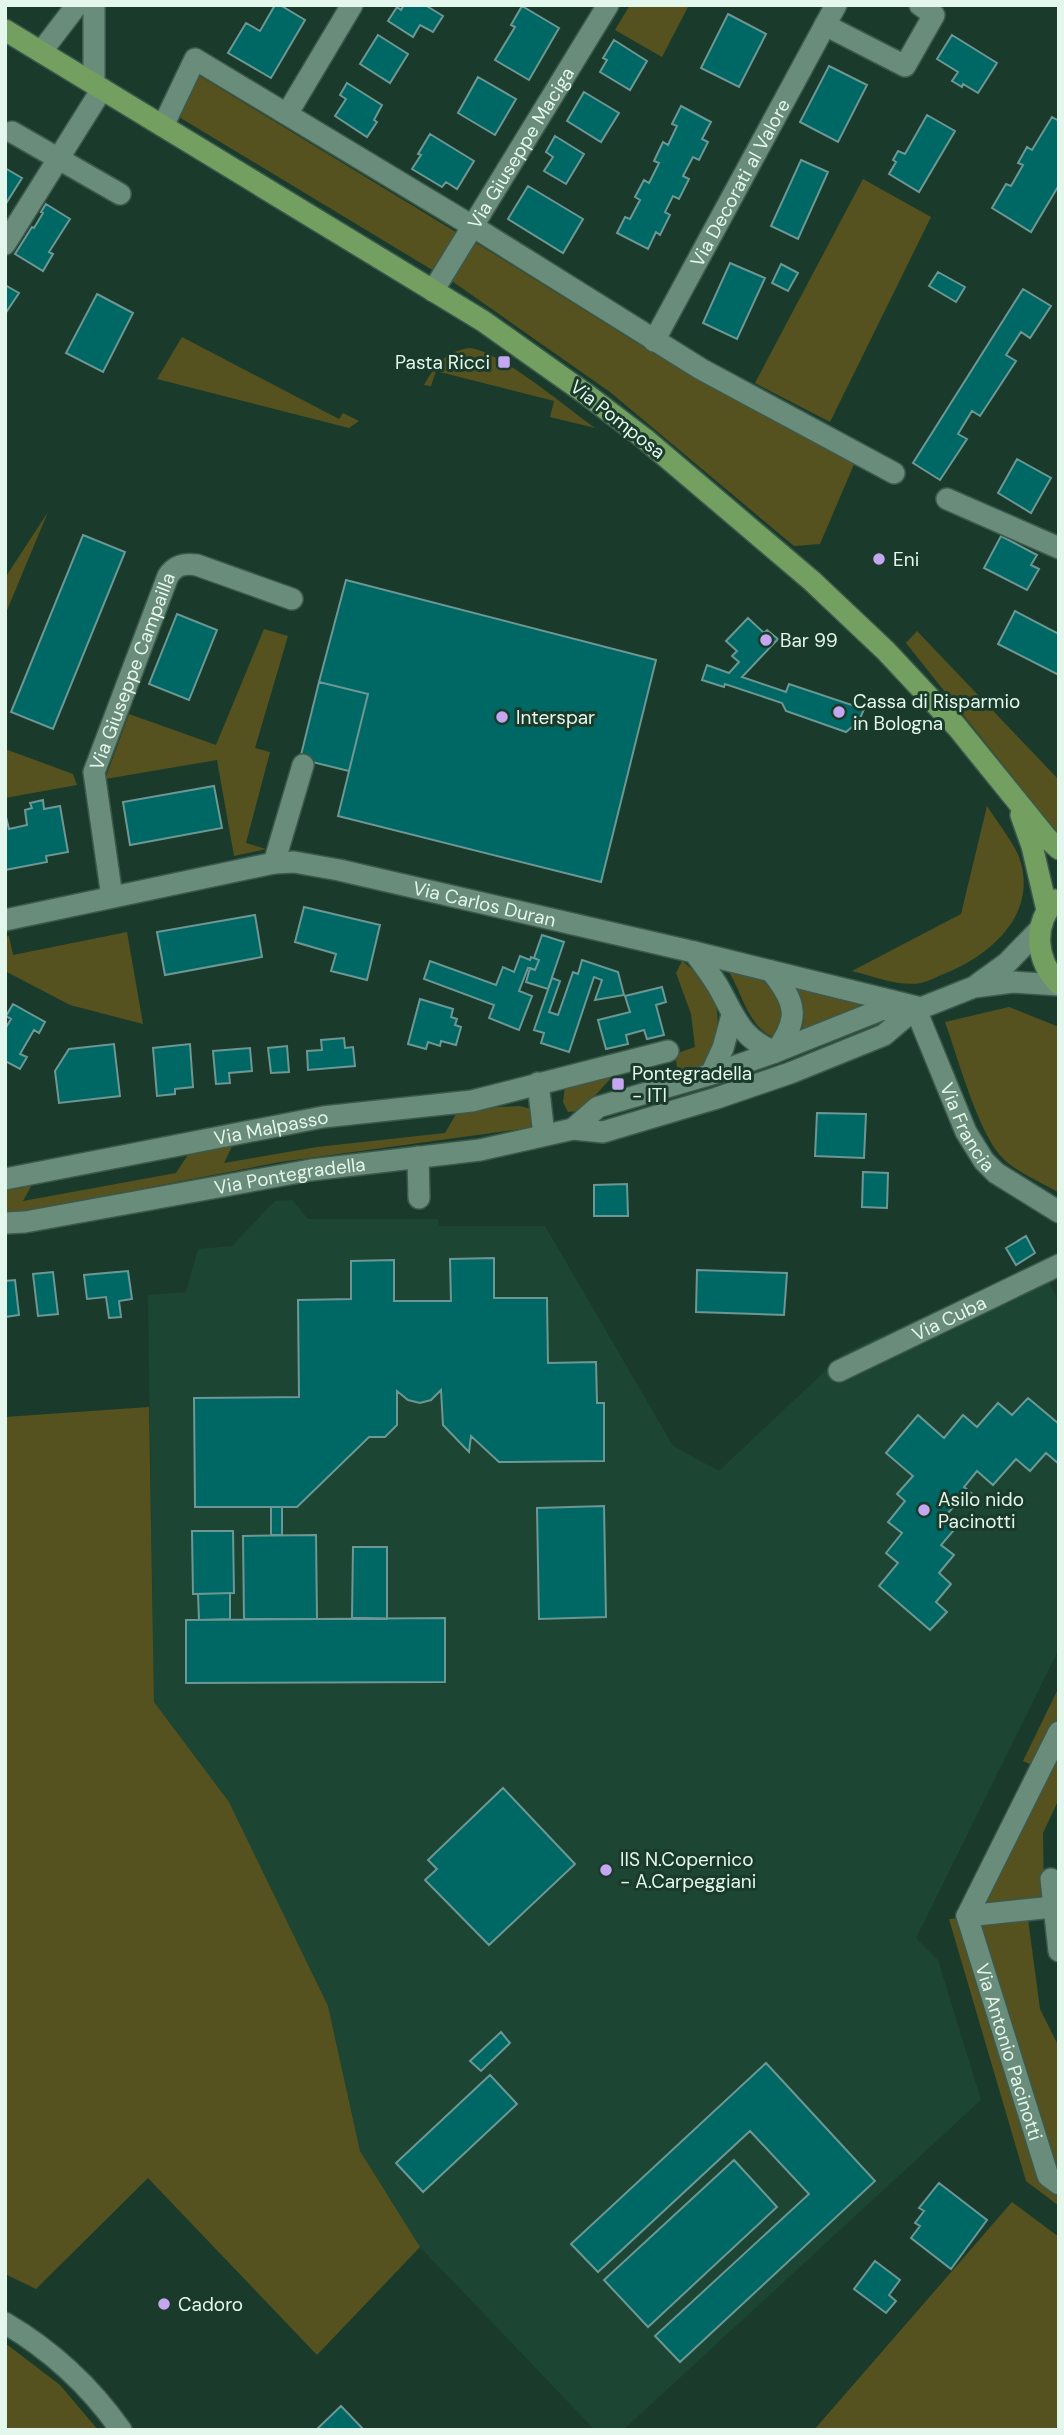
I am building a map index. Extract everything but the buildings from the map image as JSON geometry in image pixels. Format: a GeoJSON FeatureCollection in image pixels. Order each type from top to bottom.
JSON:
{"type":"FeatureCollection","features":[{"type":"Feature","properties":{"kind":"main road","name":"Via Pomposa"},"geometry":{"type":"LineString","coordinates":[[5,30],[483,321],[645,439],[828,595],[886,651],[957,727],[1047,838],[1059,849]]}},
{"type":"Feature","properties":{"kind":"main road","name":"Via Pomposa"},"geometry":{"type":"LineString","coordinates":[[1010,791],[1032,846],[1048,912],[1040,949],[1043,962],[1059,984]]}},
{"type":"Feature","properties":{"kind":"street"},"geometry":{"type":"LineString","coordinates":[[41,52],[77,5]]}},
{"type":"Feature","properties":{"kind":"street"},"geometry":{"type":"LineString","coordinates":[[5,244],[58,159],[98,87],[94,5]]}},
{"type":"Feature","properties":{"kind":"street"},"geometry":{"type":"LineString","coordinates":[[287,114],[352,5]]}},
{"type":"Feature","properties":{"kind":"street","name":"Via Giuseppe Maciga"},"geometry":{"type":"LineString","coordinates":[[433,291],[608,5]]}},
{"type":"Feature","properties":{"kind":"street","name":"Via Decorati al Valore"},"geometry":{"type":"LineString","coordinates":[[654,341],[836,5]]}},
{"type":"Feature","properties":{"kind":"street"},"geometry":{"type":"LineString","coordinates":[[825,25],[905,66],[934,15],[919,5]]}},
{"type":"Feature","properties":{"kind":"street"},"geometry":{"type":"LineString","coordinates":[[163,126],[195,59],[474,227],[701,369],[894,473]]}},
{"type":"Feature","properties":{"kind":"street"},"geometry":{"type":"LineString","coordinates":[[12,132],[120,194]]}},
{"type":"Feature","properties":{"kind":"street"},"geometry":{"type":"LineString","coordinates":[[947,499],[1059,548]]}},
{"type":"Feature","properties":{"kind":"street","name":"Via Giuseppe Campailla"},"geometry":{"type":"LineString","coordinates":[[112,897],[94,772],[168,576],[179,566],[197,565],[292,599]]}},
{"type":"Feature","properties":{"kind":"street"},"geometry":{"type":"LineString","coordinates":[[274,863],[303,765]]}},
{"type":"Feature","properties":{"kind":"street","name":"Via Carlos Duran"},"geometry":{"type":"LineString","coordinates":[[5,919],[274,863],[294,862],[694,952],[916,1010]]}},
{"type":"Feature","properties":{"kind":"street","name":"Via Pontegradella"},"geometry":{"type":"LineString","coordinates":[[974,988],[1007,963],[1048,912]]}},
{"type":"Feature","properties":{"kind":"street"},"geometry":{"type":"LineString","coordinates":[[694,952],[749,1038],[775,1052],[781,1076]]}},
{"type":"Feature","properties":{"kind":"street"},"geometry":{"type":"LineString","coordinates":[[771,971],[787,991],[792,1003],[791,1028],[775,1052]]}},
{"type":"Feature","properties":{"kind":"street","name":"Via Pontegradella"},"geometry":{"type":"LineString","coordinates":[[5,1223],[25,1222],[311,1170],[480,1150],[573,1129],[603,1132],[781,1076],[884,1035],[916,1010],[974,988],[1013,982],[1059,984]]}},
{"type":"Feature","properties":{"kind":"street","name":"Via Pontegradella"},"geometry":{"type":"LineString","coordinates":[[573,1129],[598,1107],[775,1052],[883,1009],[916,1010]]}},
{"type":"Feature","properties":{"kind":"street","name":"Via Francia"},"geometry":{"type":"LineString","coordinates":[[916,1010],[966,1132],[984,1161],[996,1173],[1059,1212]]}},
{"type":"Feature","properties":{"kind":"street"},"geometry":{"type":"LineString","coordinates":[[711,1074],[723,1048],[732,1015]]}},
{"type":"Feature","properties":{"kind":"street","name":"Via Malpasso"},"geometry":{"type":"LineString","coordinates":[[5,1180],[323,1117],[472,1101],[668,1051]]}},
{"type":"Feature","properties":{"kind":"street"},"geometry":{"type":"LineString","coordinates":[[538,1083],[544,1135]]}},
{"type":"Feature","properties":{"kind":"street"},"geometry":{"type":"LineString","coordinates":[[418,1157],[419,1198]]}},
{"type":"Feature","properties":{"kind":"street","name":"Via Cuba"},"geometry":{"type":"LineString","coordinates":[[839,1371],[1059,1265]]}},
{"type":"Feature","properties":{"kind":"street"},"geometry":{"type":"LineString","coordinates":[[967,1916],[1059,1731]]}},
{"type":"Feature","properties":{"kind":"street"},"geometry":{"type":"LineString","coordinates":[[1051,1879],[1059,1951]]}},
{"type":"Feature","properties":{"kind":"street"},"geometry":{"type":"LineString","coordinates":[[967,1916],[1053,1908]]}},
{"type":"Feature","properties":{"kind":"street","name":"Via Antonio Pacinotti"},"geometry":{"type":"LineString","coordinates":[[967,1916],[1048,2176],[1059,2184]]}},
{"type":"Feature","properties":{"kind":"street"},"geometry":{"type":"LineString","coordinates":[[5,2323],[60,2361],[92,2393],[121,2430]]}},
{"type":"Feature","properties":{"kind":"shaded area"},"geometry":{"type":"Polygon","coordinates":[[[630,5],[689,5],[662,57],[615,30],[630,5]]]}},
{"type":"Feature","properties":{"kind":"shaded area"},"geometry":{"type":"Polygon","coordinates":[[[195,73],[459,234],[434,271],[174,114],[195,73]]]}},
{"type":"Feature","properties":{"kind":"shaded area"},"geometry":{"type":"Polygon","coordinates":[[[863,179],[931,217],[830,422],[755,383],[863,179]]]}},
{"type":"Feature","properties":{"kind":"shaded area"},"geometry":{"type":"Polygon","coordinates":[[[473,241],[645,348],[855,462],[820,544],[794,546],[610,392],[449,279],[473,241]]]}},
{"type":"Feature","properties":{"kind":"shaded area"},"geometry":{"type":"Polygon","coordinates":[[[182,337],[339,419],[343,413],[359,421],[349,428],[157,379],[182,337]]]}},
{"type":"Feature","properties":{"kind":"shaded area"},"geometry":{"type":"Polygon","coordinates":[[[469,348],[482,351],[515,369],[595,428],[550,417],[554,401],[436,371],[431,386],[424,385],[442,360],[469,348]]]}},
{"type":"Feature","properties":{"kind":"shaded area"},"geometry":{"type":"Polygon","coordinates":[[[48,512],[5,615],[5,578],[48,512]]]}},
{"type":"Feature","properties":{"kind":"shaded area"},"geometry":{"type":"Polygon","coordinates":[[[264,629],[288,636],[255,748],[270,752],[246,843],[266,849],[234,856],[217,760],[105,779],[129,714],[216,745],[264,629]]]}},
{"type":"Feature","properties":{"kind":"shaded area"},"geometry":{"type":"Polygon","coordinates":[[[917,631],[1059,780],[1059,835],[906,643],[917,631]]]}},
{"type":"Feature","properties":{"kind":"shaded area"},"geometry":{"type":"Polygon","coordinates":[[[5,749],[73,774],[77,785],[5,798],[5,749]]]}},
{"type":"Feature","properties":{"kind":"shaded area"},"geometry":{"type":"Polygon","coordinates":[[[987,806],[1016,851],[1023,877],[1023,896],[1007,929],[980,955],[921,983],[895,982],[852,971],[961,914],[987,806]]]}},
{"type":"Feature","properties":{"kind":"shaded area"},"geometry":{"type":"Polygon","coordinates":[[[127,932],[143,1024],[70,1005],[5,971],[5,937],[9,936],[13,955],[127,932]]]}},
{"type":"Feature","properties":{"kind":"shaded area"},"geometry":{"type":"Polygon","coordinates":[[[682,961],[705,984],[712,996],[718,1022],[716,1036],[703,1066],[678,1074],[675,1054],[695,1047],[691,1014],[676,973],[682,961]]]}},
{"type":"Feature","properties":{"kind":"shaded area"},"geometry":{"type":"Polygon","coordinates":[[[726,967],[763,978],[785,1002],[781,1040],[761,1029],[753,1020],[726,967]]]}},
{"type":"Feature","properties":{"kind":"shaded area"},"geometry":{"type":"Polygon","coordinates":[[[792,982],[871,1007],[800,1034],[804,1007],[792,982]]]}},
{"type":"Feature","properties":{"kind":"shaded area"},"geometry":{"type":"Polygon","coordinates":[[[1009,1007],[1059,1027],[1059,1193],[1012,1166],[999,1154],[975,1109],[945,1022],[1009,1007]]]}},
{"type":"Feature","properties":{"kind":"shaded area"},"geometry":{"type":"Polygon","coordinates":[[[612,1077],[581,1111],[568,1112],[563,1102],[565,1087],[612,1077]]]}},
{"type":"Feature","properties":{"kind":"shaded area"},"geometry":{"type":"Polygon","coordinates":[[[519,1106],[532,1109],[534,1124],[529,1128],[280,1162],[5,1213],[5,1186],[34,1181],[23,1201],[176,1173],[191,1150],[234,1142],[224,1163],[317,1147],[445,1133],[459,1109],[519,1106]]]}},
{"type":"Feature","properties":{"kind":"shaded area","name":"IIS N.Copernico - A.Carpeggiani"},"geometry":{"type":"Polygon","coordinates":[[[292,1200],[308,1219],[438,1219],[439,1226],[545,1226],[673,1446],[719,1471],[844,1353],[1039,1263],[1059,1302],[1059,1649],[916,1938],[938,1960],[981,2100],[623,2430],[595,2430],[420,2247],[360,2151],[328,2006],[229,1802],[154,1702],[148,1295],[186,1292],[198,1249],[232,1246],[275,1201],[292,1200]]]}},
{"type":"Feature","properties":{"kind":"shaded area"},"geometry":{"type":"Polygon","coordinates":[[[149,1407],[154,1702],[229,1802],[328,2006],[360,2151],[420,2247],[317,2355],[148,2178],[36,2289],[5,2274],[5,1417],[149,1407]]]}},
{"type":"Feature","properties":{"kind":"shaded area"},"geometry":{"type":"Polygon","coordinates":[[[1059,1687],[1059,1721],[1036,1767],[1023,1761],[1059,1687]]]}},
{"type":"Feature","properties":{"kind":"shaded area"},"geometry":{"type":"Polygon","coordinates":[[[1059,1744],[1059,1799],[1043,1833],[1044,1899],[977,1909],[1059,1744]]]}},
{"type":"Feature","properties":{"kind":"shaded area"},"geometry":{"type":"Polygon","coordinates":[[[962,1918],[1059,2190],[1059,2206],[1026,2181],[949,1919],[962,1918]]]}},
{"type":"Feature","properties":{"kind":"shaded area"},"geometry":{"type":"Polygon","coordinates":[[[1028,1919],[1040,2009],[1059,2047],[1059,2169],[1055,2167],[982,1926],[1028,1919]]]}},
{"type":"Feature","properties":{"kind":"shaded area"},"geometry":{"type":"Polygon","coordinates":[[[1012,2202],[1059,2237],[1059,2426],[1056,2430],[814,2430],[1012,2202]]]}},
{"type":"Feature","properties":{"kind":"shaded area"},"geometry":{"type":"Polygon","coordinates":[[[5,2343],[60,2385],[98,2430],[5,2430],[5,2343]]]}},
{"type":"Feature","properties":{"kind":"place","name":"Pasta Ricci"},"geometry":{"type":"Point","coordinates":[504,362]}},
{"type":"Feature","properties":{"kind":"place","name":"Eni"},"geometry":{"type":"Point","coordinates":[879,559]}},
{"type":"Feature","properties":{"kind":"place","name":"Bar 99"},"geometry":{"type":"Point","coordinates":[766,640]}},
{"type":"Feature","properties":{"kind":"place","name":"Cassa di Risparmio in Bologna"},"geometry":{"type":"Point","coordinates":[839,712]}},
{"type":"Feature","properties":{"kind":"place","name":"Interspar"},"geometry":{"type":"Point","coordinates":[502,717]}},
{"type":"Feature","properties":{"kind":"place","name":"Pontegradella - ITI"},"geometry":{"type":"Point","coordinates":[618,1084]}},
{"type":"Feature","properties":{"kind":"place","name":"Asilo nido Pacinotti"},"geometry":{"type":"Point","coordinates":[924,1510]}},
{"type":"Feature","properties":{"kind":"place","name":"IIS N.Copernico - A.Carpeggiani"},"geometry":{"type":"Point","coordinates":[606,1870]}},
{"type":"Feature","properties":{"kind":"place","name":"Cadoro"},"geometry":{"type":"Point","coordinates":[164,2304]}}]}
